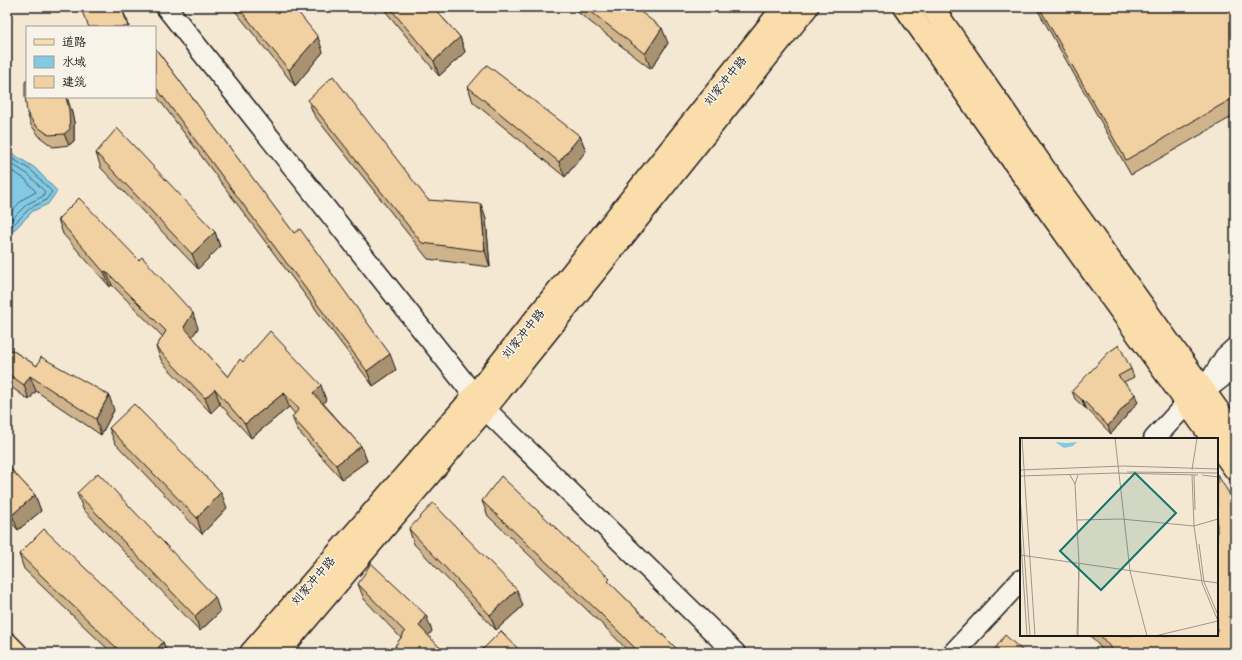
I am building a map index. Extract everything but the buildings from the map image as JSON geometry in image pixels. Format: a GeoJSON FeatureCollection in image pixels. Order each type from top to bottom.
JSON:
{"type":"FeatureCollection","features":[{"type":"Feature","properties":{"kind":"main road","name":"刘家冲中路"},"geometry":{"type":"LineString","coordinates":[[251,653],[480,403],[784,7]]}},
{"type":"Feature","properties":{"kind":"main road","name":"刘家冲中路"},"geometry":{"type":"LineString","coordinates":[[278,653],[480,403],[807,7]]}},
{"type":"Feature","properties":{"kind":"main road"},"geometry":{"type":"LineString","coordinates":[[905,7],[1028,182],[1196,397],[1235,434]]}},
{"type":"Feature","properties":{"kind":"main road"},"geometry":{"type":"LineString","coordinates":[[932,7],[1045,170],[1196,397],[1213,438]]}},
{"type":"Feature","properties":{"kind":"main road"},"geometry":{"type":"LineString","coordinates":[[1218,445],[1235,469]]}},
{"type":"Feature","properties":{"kind":"main road"},"geometry":{"type":"LineString","coordinates":[[7,644],[16,653]]}},
{"type":"Feature","properties":{"kind":"street"},"geometry":{"type":"LineString","coordinates":[[166,7],[480,403],[735,653]]}},
{"type":"Feature","properties":{"kind":"street"},"geometry":{"type":"LineString","coordinates":[[1196,397],[1225,357],[1235,348]]}},
{"type":"Feature","properties":{"kind":"street"},"geometry":{"type":"LineString","coordinates":[[1155,438],[1196,397],[1235,367]]}},
{"type":"Feature","properties":{"kind":"street"},"geometry":{"type":"LineString","coordinates":[[952,653],[1020,581]]}},
{"type":"Feature","properties":{"kind":"water"},"geometry":{"type":"Polygon","coordinates":[[[7,150],[35,168],[57,191],[48,204],[33,211],[12,232],[7,232],[7,150]]]}}]}
